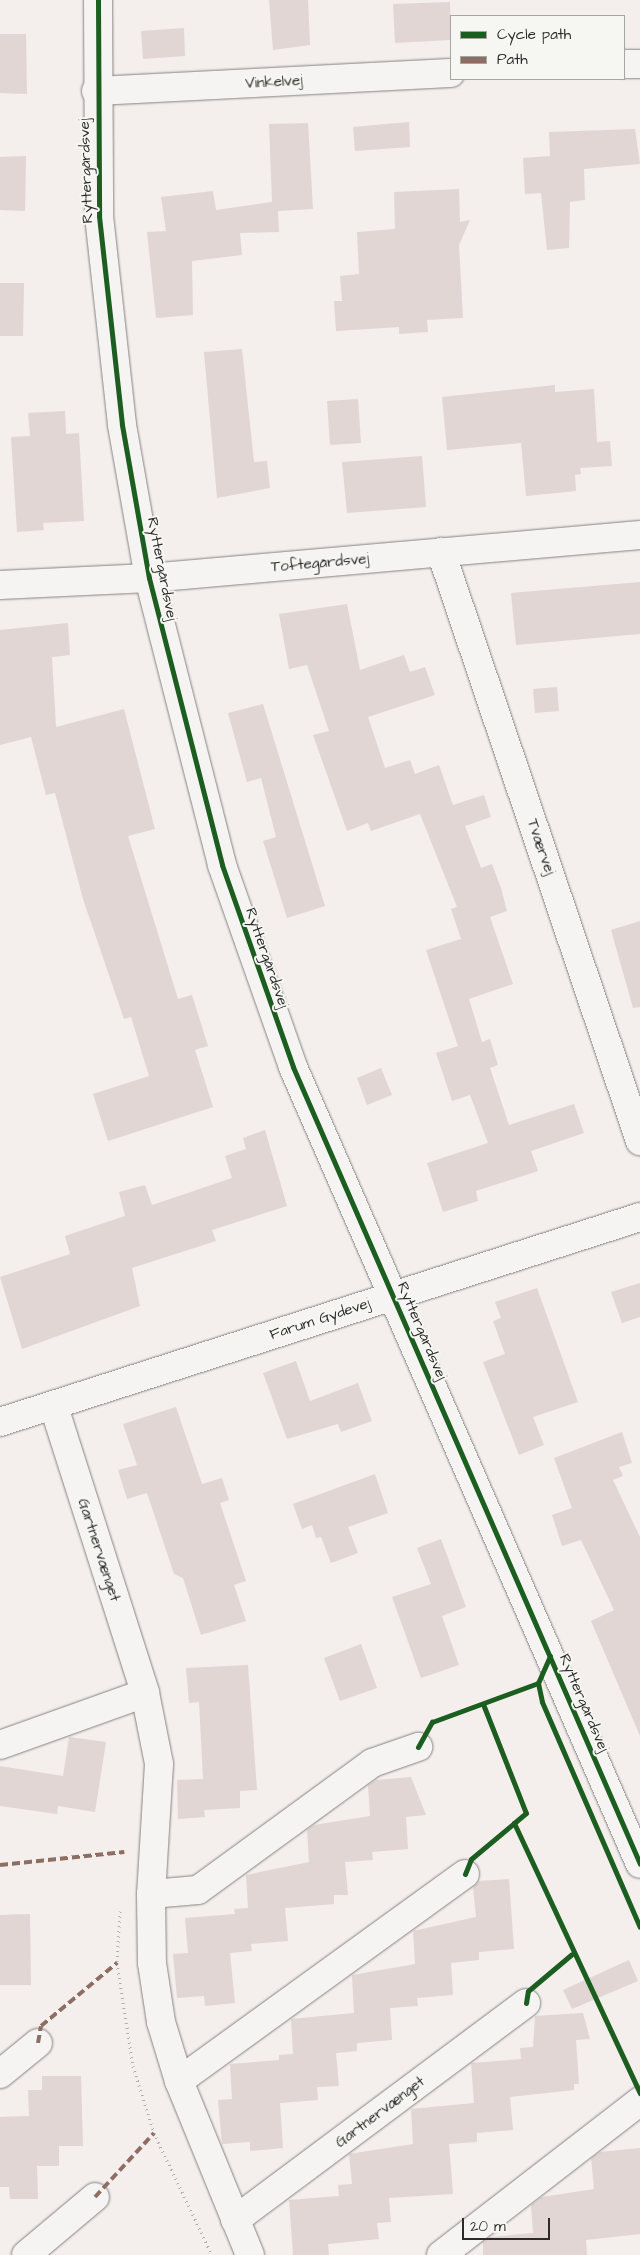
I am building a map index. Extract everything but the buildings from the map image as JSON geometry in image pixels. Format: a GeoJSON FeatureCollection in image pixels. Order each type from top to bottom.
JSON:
{"type":"FeatureCollection","features":[{"type":"Feature","properties":{"kind":"street","name":"Ryttergårdsvej"},"geometry":{"type":"LineString","coordinates":[[98,0],[96,91],[99,216],[112,341],[149,578],[187,740],[224,872],[293,1067],[640,1864]]}},
{"type":"Feature","properties":{"kind":"street"},"geometry":{"type":"LineString","coordinates":[[625,64],[640,64]]}},
{"type":"Feature","properties":{"kind":"street","name":"Vinkelvej"},"geometry":{"type":"LineString","coordinates":[[96,91],[450,73]]}},
{"type":"Feature","properties":{"kind":"street","name":"Toftegårdsvej"},"geometry":{"type":"LineString","coordinates":[[0,585],[149,578],[640,535]]}},
{"type":"Feature","properties":{"kind":"street","name":"Tværvej"},"geometry":{"type":"LineString","coordinates":[[441,552],[640,1141]]}},
{"type":"Feature","properties":{"kind":"street","name":"Farum Gydevej"},"geometry":{"type":"LineString","coordinates":[[0,1422],[54,1407],[393,1295],[640,1217]]}},
{"type":"Feature","properties":{"kind":"street","name":"Gartnervænget"},"geometry":{"type":"LineString","coordinates":[[54,1407],[145,1693],[159,1764],[151,1894],[152,1963],[161,2022],[179,2081],[250,2255]]}},
{"type":"Feature","properties":{"kind":"street"},"geometry":{"type":"LineString","coordinates":[[0,1745],[145,1693]]}},
{"type":"Feature","properties":{"kind":"street"},"geometry":{"type":"LineString","coordinates":[[151,1894],[198,1890],[372,1762],[418,1747]]}},
{"type":"Feature","properties":{"kind":"street"},"geometry":{"type":"LineString","coordinates":[[179,2081],[465,1874]]}},
{"type":"Feature","properties":{"kind":"street","name":"Gartnervænget"},"geometry":{"type":"LineString","coordinates":[[235,2220],[526,2003]]}},
{"type":"Feature","properties":{"kind":"street"},"geometry":{"type":"LineString","coordinates":[[0,2074],[38,2043]]}},
{"type":"Feature","properties":{"kind":"street"},"geometry":{"type":"LineString","coordinates":[[442,2255],[640,2101]]}},
{"type":"Feature","properties":{"kind":"street"},"geometry":{"type":"LineString","coordinates":[[26,2255],[95,2198]]}},
{"type":"Feature","properties":{"kind":"marked path"},"geometry":{"type":"LineString","coordinates":[[0,1865],[124,1852]]}},
{"type":"Feature","properties":{"kind":"marked path"},"geometry":{"type":"LineString","coordinates":[[38,2043],[41,2026],[117,1963]]}},
{"type":"Feature","properties":{"kind":"marked path"},"geometry":{"type":"LineString","coordinates":[[95,2197],[154,2133]]}},
{"type":"Feature","properties":{"kind":"cycle path"},"geometry":{"type":"LineString","coordinates":[[98,0],[99,216],[122,425],[149,578],[222,865],[293,1067],[640,1864]]}},
{"type":"Feature","properties":{"kind":"cycle path"},"geometry":{"type":"LineString","coordinates":[[550,1656],[538,1683],[542,1702],[640,1927]]}},
{"type":"Feature","properties":{"kind":"cycle path"},"geometry":{"type":"LineString","coordinates":[[418,1747],[432,1722],[538,1683]]}},
{"type":"Feature","properties":{"kind":"cycle path"},"geometry":{"type":"LineString","coordinates":[[483,1704],[526,1813],[514,1823],[640,2093]]}},
{"type":"Feature","properties":{"kind":"cycle path"},"geometry":{"type":"LineString","coordinates":[[465,1874],[471,1859],[514,1823]]}},
{"type":"Feature","properties":{"kind":"cycle path"},"geometry":{"type":"LineString","coordinates":[[526,2003],[528,1991],[572,1954]]}}]}
